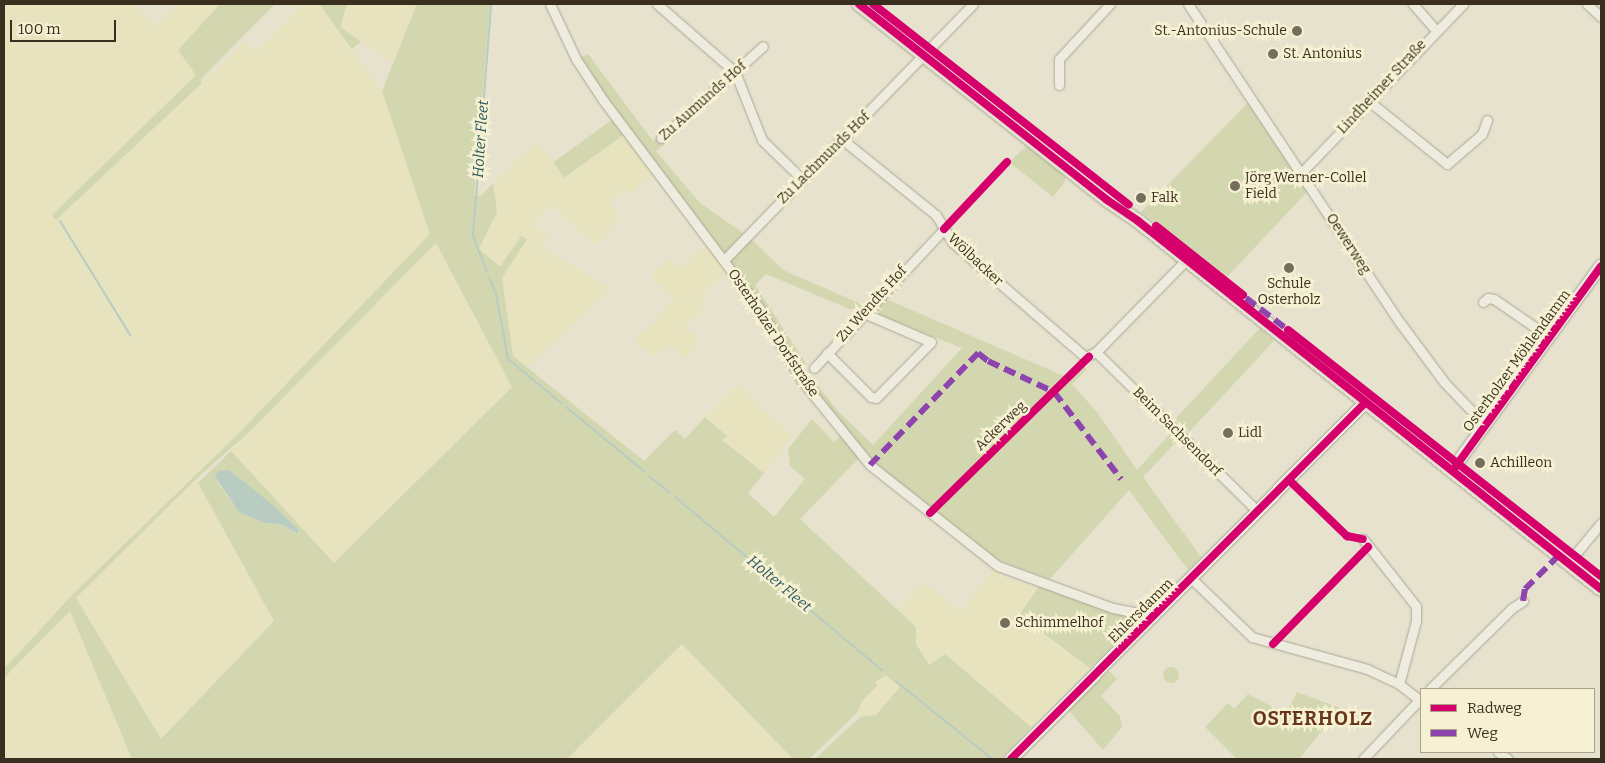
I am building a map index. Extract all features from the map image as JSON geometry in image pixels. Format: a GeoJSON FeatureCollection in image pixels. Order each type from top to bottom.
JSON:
{"type":"FeatureCollection","features":[{"type":"Feature","properties":{"kind":"main road"},"geometry":{"type":"LineString","coordinates":[[858,4],[1107,200],[1138,221],[1166,246],[1601,589]]}},
{"type":"Feature","properties":{"kind":"street","name":"Osterholzer Dorfstraße"},"geometry":{"type":"LineString","coordinates":[[551,4],[576,59],[603,100],[687,215],[724,260],[759,308],[802,381],[878,472],[998,566],[1113,608],[1153,616]]}},
{"type":"Feature","properties":{"kind":"street"},"geometry":{"type":"LineString","coordinates":[[657,4],[735,72],[762,140],[802,179]]}},
{"type":"Feature","properties":{"kind":"street","name":"Zu Lachmunds Hof"},"geometry":{"type":"LineString","coordinates":[[724,260],[802,179],[843,140],[973,4]]}},
{"type":"Feature","properties":{"kind":"street"},"geometry":{"type":"LineString","coordinates":[[1059,85],[1059,59],[1110,4]]}},
{"type":"Feature","properties":{"kind":"street","name":"Oewerweg"},"geometry":{"type":"LineString","coordinates":[[1188,4],[1302,172],[1362,267],[1412,338],[1465,407],[1485,425]]}},
{"type":"Feature","properties":{"kind":"street"},"geometry":{"type":"LineString","coordinates":[[1413,4],[1436,30]]}},
{"type":"Feature","properties":{"kind":"street","name":"Lindheimer Straße"},"geometry":{"type":"LineString","coordinates":[[1302,172],[1462,4]]}},
{"type":"Feature","properties":{"kind":"street"},"geometry":{"type":"LineString","coordinates":[[1587,4],[1601,17]]}},
{"type":"Feature","properties":{"kind":"street","name":"Zu Aumunds Hof"},"geometry":{"type":"LineString","coordinates":[[661,138],[763,46]]}},
{"type":"Feature","properties":{"kind":"street"},"geometry":{"type":"LineString","coordinates":[[1370,102],[1447,164],[1482,134],[1487,120]]}},
{"type":"Feature","properties":{"kind":"street","name":"Wölbacker"},"geometry":{"type":"LineString","coordinates":[[843,140],[936,215],[952,242],[1081,354],[1093,354]]}},
{"type":"Feature","properties":{"kind":"street","name":"Zu Wendts Hof"},"geometry":{"type":"LineString","coordinates":[[814,368],[864,312],[944,229]]}},
{"type":"Feature","properties":{"kind":"street"},"geometry":{"type":"LineString","coordinates":[[1093,354],[1185,261]]}},
{"type":"Feature","properties":{"kind":"street","name":"Osterholzer Möhlendamm"},"geometry":{"type":"LineString","coordinates":[[1452,470],[1601,266]]}},
{"type":"Feature","properties":{"kind":"street"},"geometry":{"type":"LineString","coordinates":[[1483,302],[1488,298],[1494,299],[1548,337]]}},
{"type":"Feature","properties":{"kind":"street"},"geometry":{"type":"LineString","coordinates":[[827,353],[871,397],[876,398],[931,342],[864,312]]}},
{"type":"Feature","properties":{"kind":"street","name":"Beim Sachsendorf"},"geometry":{"type":"LineString","coordinates":[[1093,354],[1257,511]]}},
{"type":"Feature","properties":{"kind":"street","name":"Ehlersdamm"},"geometry":{"type":"LineString","coordinates":[[1011,759],[1365,403]]}},
{"type":"Feature","properties":{"kind":"street"},"geometry":{"type":"LineString","coordinates":[[1568,563],[1601,523]]}},
{"type":"Feature","properties":{"kind":"street"},"geometry":{"type":"LineString","coordinates":[[1363,539],[1416,606],[1416,621],[1399,684]]}},
{"type":"Feature","properties":{"kind":"street"},"geometry":{"type":"LineString","coordinates":[[1192,579],[1252,637],[1367,669],[1399,684],[1420,699]]}},
{"type":"Feature","properties":{"kind":"street"},"geometry":{"type":"LineString","coordinates":[[1431,688],[1512,608],[1524,602]]}},
{"type":"Feature","properties":{"kind":"street"},"geometry":{"type":"LineString","coordinates":[[1363,759],[1420,701]]}},
{"type":"Feature","properties":{"kind":"shaded area"},"geometry":{"type":"Polygon","coordinates":[[[4,4],[135,4],[157,27],[180,4],[220,4],[204,20],[196,75],[52,215],[56,220],[245,42],[256,52],[303,4],[319,4],[388,99],[431,234],[241,431],[73,594],[4,669],[4,4]]]}},
{"type":"Feature","properties":{"kind":"shaded area"},"geometry":{"type":"Polygon","coordinates":[[[347,4],[417,4],[392,62],[340,27],[347,4]]]}},
{"type":"Feature","properties":{"kind":"shaded area"},"geometry":{"type":"Polygon","coordinates":[[[624,134],[652,174],[631,194],[625,189],[610,202],[621,217],[596,245],[549,204],[535,226],[550,237],[542,248],[611,288],[528,367],[513,356],[502,278],[521,236],[501,267],[479,249],[497,212],[493,183],[537,141],[563,177],[624,134]]]}},
{"type":"Feature","properties":{"kind":"shaded area"},"geometry":{"type":"Polygon","coordinates":[[[436,243],[512,387],[333,563],[231,451],[436,243]]]}},
{"type":"Feature","properties":{"kind":"shaded area"},"geometry":{"type":"Polygon","coordinates":[[[706,245],[727,271],[704,294],[702,311],[686,327],[700,341],[685,358],[671,345],[653,356],[634,340],[654,323],[673,297],[651,276],[669,259],[680,268],[706,245]]]}},
{"type":"Feature","properties":{"kind":"shaded area"},"geometry":{"type":"Polygon","coordinates":[[[738,383],[761,409],[793,435],[764,473],[722,440],[727,436],[705,417],[738,383]]]}},
{"type":"Feature","properties":{"kind":"shaded area"},"geometry":{"type":"Polygon","coordinates":[[[229,470],[274,506],[299,530],[297,533],[280,524],[264,523],[239,512],[215,477],[218,471],[229,470]]]}},
{"type":"Feature","properties":{"kind":"shaded area"},"geometry":{"type":"Polygon","coordinates":[[[196,479],[274,621],[161,739],[76,598],[196,479]]]}},
{"type":"Feature","properties":{"kind":"shaded area"},"geometry":{"type":"Polygon","coordinates":[[[995,568],[1001,570],[1000,576],[1038,588],[1019,615],[1090,668],[1031,727],[945,654],[929,665],[916,644],[916,627],[897,610],[923,581],[960,612],[995,568]]]}},
{"type":"Feature","properties":{"kind":"shaded area"},"geometry":{"type":"Polygon","coordinates":[[[70,611],[132,759],[4,759],[4,678],[70,611]]]}},
{"type":"Feature","properties":{"kind":"shaded area"},"geometry":{"type":"Polygon","coordinates":[[[682,644],[793,759],[567,759],[613,715],[682,644]]]}},
{"type":"Feature","properties":{"kind":"shaded area"},"geometry":{"type":"Polygon","coordinates":[[[886,675],[900,687],[876,715],[860,717],[857,713],[862,701],[878,685],[875,682],[886,675]]]}},
{"type":"Feature","properties":{"kind":"green space"},"geometry":{"type":"Polygon","coordinates":[[[220,4],[275,4],[200,80],[202,83],[56,220],[52,215],[196,75],[178,50],[220,4]]]}},
{"type":"Feature","properties":{"kind":"green space"},"geometry":{"type":"Polygon","coordinates":[[[319,4],[347,4],[340,27],[361,42],[352,49],[319,4]]]}},
{"type":"Feature","properties":{"kind":"green space"},"geometry":{"type":"Polygon","coordinates":[[[417,4],[490,4],[474,195],[481,196],[493,183],[497,212],[479,249],[500,267],[521,236],[527,239],[502,278],[513,356],[644,461],[675,430],[685,439],[705,417],[727,436],[722,440],[764,473],[748,493],[774,517],[805,479],[790,466],[788,449],[812,419],[834,442],[840,436],[859,458],[800,519],[916,627],[916,644],[929,665],[945,654],[1031,727],[1001,759],[815,759],[860,717],[876,715],[900,687],[886,675],[875,682],[878,685],[862,701],[857,713],[809,759],[793,759],[682,644],[567,759],[132,759],[70,611],[4,678],[4,669],[73,594],[241,431],[430,234],[382,91],[417,4]],[[436,243],[247,434],[196,479],[76,598],[161,739],[274,621],[198,483],[231,451],[334,563],[512,387],[436,243]],[[218,471],[217,482],[239,512],[264,523],[280,524],[296,533],[298,530],[274,506],[251,491],[232,472],[218,471]]]}},
{"type":"Feature","properties":{"kind":"green space"},"geometry":{"type":"Polygon","coordinates":[[[588,54],[653,141],[662,134],[668,141],[656,151],[699,202],[750,238],[783,270],[866,306],[879,296],[1064,376],[1078,362],[1087,369],[1072,384],[1097,412],[1137,470],[1170,434],[1177,441],[1143,477],[1201,557],[1188,570],[1129,490],[1050,579],[1000,561],[968,540],[879,468],[809,385],[579,58],[588,54]],[[766,274],[755,285],[807,365],[804,369],[839,412],[873,445],[962,348],[871,312],[859,313],[766,274]]]}},
{"type":"Feature","properties":{"kind":"green space","name":"Jörg Werner-Collel Field"},"geometry":{"type":"Polygon","coordinates":[[[1248,103],[1307,192],[1227,277],[1141,212],[1248,103]]]}},
{"type":"Feature","properties":{"kind":"green space"},"geometry":{"type":"Polygon","coordinates":[[[613,119],[624,134],[564,178],[553,162],[613,119]]]}},
{"type":"Feature","properties":{"kind":"green space"},"geometry":{"type":"Polygon","coordinates":[[[1028,145],[1065,175],[1065,182],[1053,197],[1009,162],[1028,145]]]}},
{"type":"Feature","properties":{"kind":"green space"},"geometry":{"type":"Polygon","coordinates":[[[1260,328],[1274,341],[1189,432],[1175,419],[1260,328]]]}},
{"type":"Feature","properties":{"kind":"green space"},"geometry":{"type":"Polygon","coordinates":[[[1040,585],[1140,616],[1140,619],[1090,668],[1019,615],[1040,585]]]}},
{"type":"Feature","properties":{"kind":"green space"},"geometry":{"type":"Polygon","coordinates":[[[1171,667],[1179,675],[1171,683],[1163,675],[1171,667]]]}},
{"type":"Feature","properties":{"kind":"green space"},"geometry":{"type":"Polygon","coordinates":[[[1109,671],[1117,679],[1101,696],[1120,716],[1122,727],[1103,750],[1068,710],[1109,671]]]}},
{"type":"Feature","properties":{"kind":"green space"},"geometry":{"type":"Polygon","coordinates":[[[1297,692],[1340,708],[1299,759],[1237,759],[1205,727],[1228,703],[1234,709],[1248,694],[1286,714],[1297,692]]]}},
{"type":"Feature","properties":{"kind":"waterway","name":"Holter Fleet"},"geometry":{"type":"LineString","coordinates":[[487,272],[473,235],[491,4]]}},
{"type":"Feature","properties":{"kind":"waterway"},"geometry":{"type":"LineString","coordinates":[[60,221],[130,335]]}},
{"type":"Feature","properties":{"kind":"waterway","name":"Holter Fleet"},"geometry":{"type":"LineString","coordinates":[[489,278],[496,294],[508,359],[561,403]]}},
{"type":"Feature","properties":{"kind":"waterway","name":"Holter Fleet"},"geometry":{"type":"LineString","coordinates":[[566,407],[644,471]]}},
{"type":"Feature","properties":{"kind":"waterway","name":"Holter Fleet"},"geometry":{"type":"LineString","coordinates":[[649,476],[669,492]]}},
{"type":"Feature","properties":{"kind":"waterway","name":"Holter Fleet"},"geometry":{"type":"LineString","coordinates":[[675,497],[882,670]]}},
{"type":"Feature","properties":{"kind":"waterway","name":"Holter Fleet"},"geometry":{"type":"LineString","coordinates":[[897,682],[992,759]]}},
{"type":"Feature","properties":{"kind":"marked path"},"geometry":{"type":"LineString","coordinates":[[1246,298],[1292,333]]}},
{"type":"Feature","properties":{"kind":"marked path"},"geometry":{"type":"LineString","coordinates":[[870,465],[978,353],[988,361],[1054,392],[1121,479]]}},
{"type":"Feature","properties":{"kind":"marked path"},"geometry":{"type":"LineString","coordinates":[[1523,601],[1525,589],[1559,555]]}},
{"type":"Feature","properties":{"kind":"cycle path"},"geometry":{"type":"LineString","coordinates":[[859,4],[1107,200],[1138,221],[1601,589]]}},
{"type":"Feature","properties":{"kind":"cycle path"},"geometry":{"type":"LineString","coordinates":[[873,4],[1129,205]]}},
{"type":"Feature","properties":{"kind":"cycle path"},"geometry":{"type":"LineString","coordinates":[[944,229],[1007,162]]}},
{"type":"Feature","properties":{"kind":"cycle path"},"geometry":{"type":"LineString","coordinates":[[1156,226],[1243,295]]}},
{"type":"Feature","properties":{"kind":"cycle path"},"geometry":{"type":"LineString","coordinates":[[1453,470],[1601,266]]}},
{"type":"Feature","properties":{"kind":"cycle path"},"geometry":{"type":"LineString","coordinates":[[1288,330],[1601,576]]}},
{"type":"Feature","properties":{"kind":"cycle path","name":"Ackerweg"},"geometry":{"type":"LineString","coordinates":[[930,513],[1089,357]]}},
{"type":"Feature","properties":{"kind":"cycle path"},"geometry":{"type":"LineString","coordinates":[[1011,759],[1365,403]]}},
{"type":"Feature","properties":{"kind":"cycle path"},"geometry":{"type":"LineString","coordinates":[[1289,480],[1347,536],[1363,539]]}},
{"type":"Feature","properties":{"kind":"cycle path"},"geometry":{"type":"LineString","coordinates":[[1273,644],[1368,547]]}},
{"type":"Feature","properties":{"kind":"place","name":"St.-Antonius-Schule"},"geometry":{"type":"Point","coordinates":[1297,31]}},
{"type":"Feature","properties":{"kind":"place","name":"St. Antonius"},"geometry":{"type":"Point","coordinates":[1273,54]}},
{"type":"Feature","properties":{"kind":"place","name":"Jörg Werner-Collel Field"},"geometry":{"type":"Point","coordinates":[1235,186]}},
{"type":"Feature","properties":{"kind":"place","name":"Falk"},"geometry":{"type":"Point","coordinates":[1141,198]}},
{"type":"Feature","properties":{"kind":"place","name":"Schule Osterholz"},"geometry":{"type":"Point","coordinates":[1289,268]}},
{"type":"Feature","properties":{"kind":"place","name":"Lidl"},"geometry":{"type":"Point","coordinates":[1228,433]}},
{"type":"Feature","properties":{"kind":"place","name":"Achilleon"},"geometry":{"type":"Point","coordinates":[1480,463]}},
{"type":"Feature","properties":{"kind":"place","name":"Schimmelhof"},"geometry":{"type":"Point","coordinates":[1005,623]}},
{"type":"Feature","properties":{"kind":"district","name":"OSTERHOLZ"},"geometry":{"type":"Point","coordinates":[1313,719]}}]}
